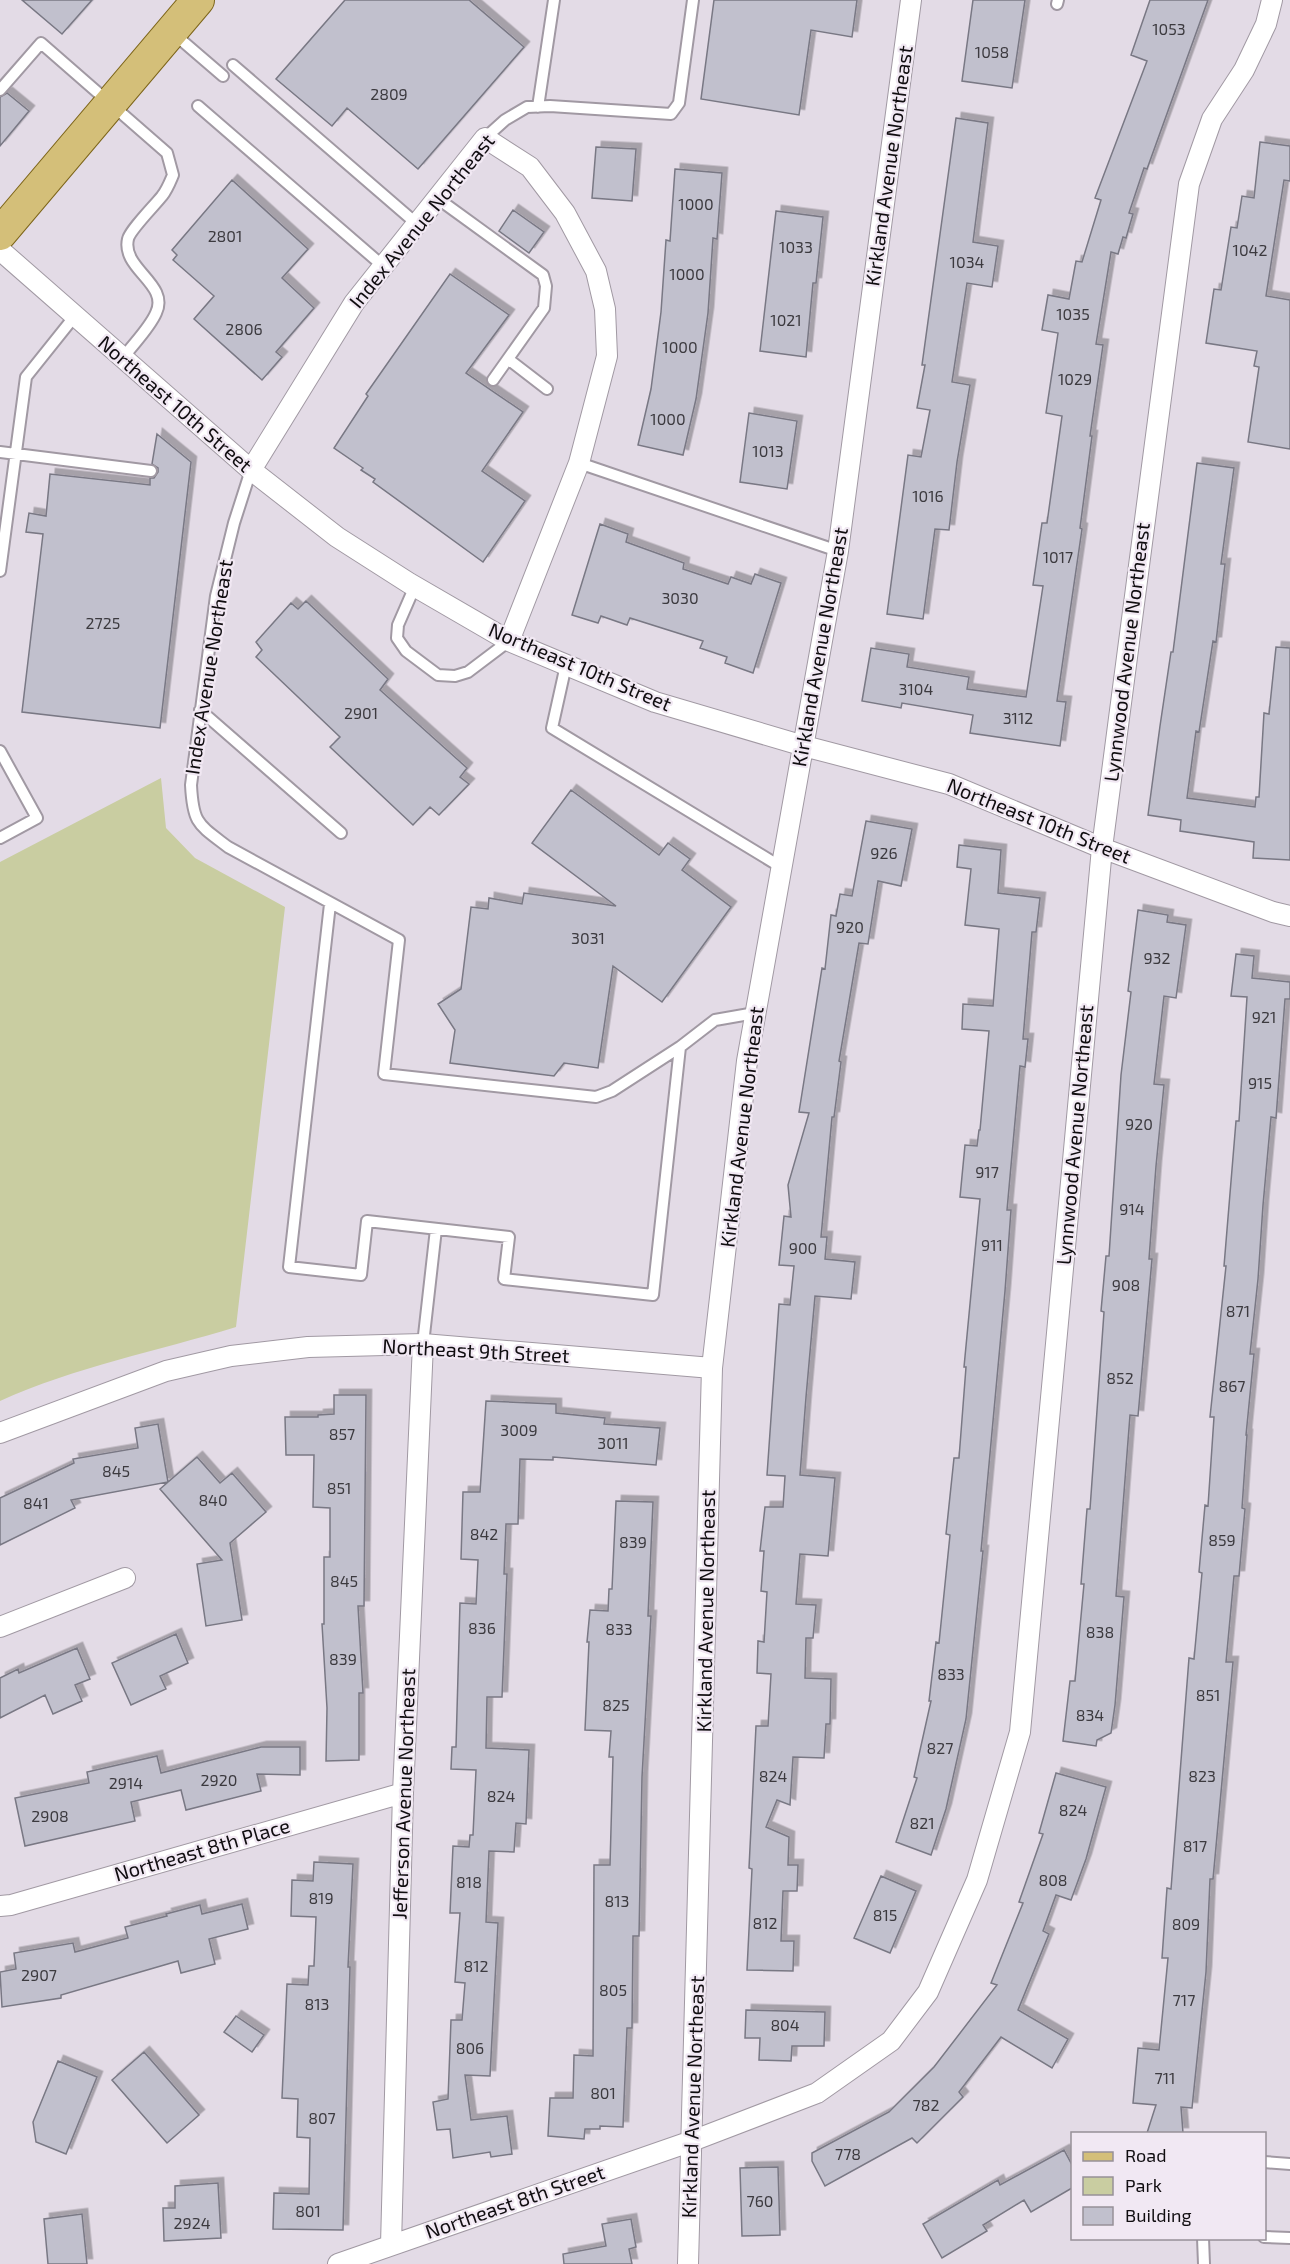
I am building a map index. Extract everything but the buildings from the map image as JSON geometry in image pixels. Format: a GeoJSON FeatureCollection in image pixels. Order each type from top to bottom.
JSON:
{"type":"FeatureCollection","features":[{"type":"Feature","properties":{"kind":"main road"},"geometry":{"type":"LineString","coordinates":[[0,234],[198,0]]}},
{"type":"Feature","properties":{"kind":"street","name":"Kirkland Avenue Northeast"},"geometry":{"type":"LineString","coordinates":[[688,2264],[712,1368],[747,1061],[837,551],[911,0]]}},
{"type":"Feature","properties":{"kind":"street","name":"Lynnwood Avenue Northeast"},"geometry":{"type":"LineString","coordinates":[[692,2141],[817,2092],[891,2041],[928,1992],[977,1880],[1020,1732],[1102,848],[1189,184],[1212,119],[1244,69],[1266,24],[1272,0]]}},
{"type":"Feature","properties":{"kind":"street","name":"Index Avenue Northeast"},"geometry":{"type":"LineString","coordinates":[[251,470],[354,303],[485,138]]}},
{"type":"Feature","properties":{"kind":"street"},"geometry":{"type":"LineString","coordinates":[[485,138],[530,167],[565,213],[596,271],[605,309],[607,356],[579,463],[509,641]]}},
{"type":"Feature","properties":{"kind":"street","name":"Northeast 10th Street"},"geometry":{"type":"LineString","coordinates":[[0,250],[251,470],[337,537],[509,641],[655,702],[804,746],[949,784],[1102,848],[1273,912],[1290,916]]}},
{"type":"Feature","properties":{"kind":"street","name":"Northeast 9th Street"},"geometry":{"type":"LineString","coordinates":[[0,1433],[166,1371],[231,1356],[308,1347],[423,1344],[712,1368]]}},
{"type":"Feature","properties":{"kind":"street","name":"Jefferson Avenue Northeast"},"geometry":{"type":"LineString","coordinates":[[391,2245],[403,1793],[423,1344]]}},
{"type":"Feature","properties":{"kind":"street"},"geometry":{"type":"LineString","coordinates":[[0,1627],[125,1578]]}},
{"type":"Feature","properties":{"kind":"street","name":"Northeast 8th Place"},"geometry":{"type":"LineString","coordinates":[[0,1906],[11,1905],[403,1793]]}},
{"type":"Feature","properties":{"kind":"street","name":"Northeast 8th Street"},"geometry":{"type":"LineString","coordinates":[[338,2264],[692,2141]]}},
{"type":"Feature","properties":{"kind":"lane"},"geometry":{"type":"LineString","coordinates":[[538,107],[554,0]]}},
{"type":"Feature","properties":{"kind":"lane","name":"Index Avenue Northeast"},"geometry":{"type":"LineString","coordinates":[[485,138],[505,120],[527,107],[671,114],[679,103],[693,0]]}},
{"type":"Feature","properties":{"kind":"lane"},"geometry":{"type":"LineString","coordinates":[[171,31],[223,76]]}},
{"type":"Feature","properties":{"kind":"lane"},"geometry":{"type":"LineString","coordinates":[[0,90],[41,43],[167,153],[173,175],[164,193],[128,237],[127,250],[134,266],[153,287],[158,299],[157,312],[123,358]]}},
{"type":"Feature","properties":{"kind":"lane"},"geometry":{"type":"LineString","coordinates":[[233,65],[417,224]]}},
{"type":"Feature","properties":{"kind":"lane"},"geometry":{"type":"LineString","coordinates":[[198,106],[383,266]]}},
{"type":"Feature","properties":{"kind":"lane"},"geometry":{"type":"LineString","coordinates":[[437,198],[543,274],[546,286],[544,308],[493,380]]}},
{"type":"Feature","properties":{"kind":"lane"},"geometry":{"type":"LineString","coordinates":[[0,571],[26,378],[74,316]]}},
{"type":"Feature","properties":{"kind":"lane"},"geometry":{"type":"LineString","coordinates":[[508,359],[547,389]]}},
{"type":"Feature","properties":{"kind":"lane"},"geometry":{"type":"LineString","coordinates":[[0,452],[151,471]]}},
{"type":"Feature","properties":{"kind":"lane"},"geometry":{"type":"LineString","coordinates":[[579,463],[837,551]]}},
{"type":"Feature","properties":{"kind":"lane","name":"Index Avenue Northeast"},"geometry":{"type":"LineString","coordinates":[[251,470],[234,523],[216,596],[191,785],[193,812],[203,828],[228,847],[399,940],[384,1074],[596,1097],[612,1091],[680,1047]]}},
{"type":"Feature","properties":{"kind":"lane"},"geometry":{"type":"LineString","coordinates":[[415,586],[398,625],[397,638],[406,651],[438,675],[455,676],[468,672],[509,641]]}},
{"type":"Feature","properties":{"kind":"lane"},"geometry":{"type":"LineString","coordinates":[[566,665],[552,728],[781,867]]}},
{"type":"Feature","properties":{"kind":"lane"},"geometry":{"type":"LineString","coordinates":[[200,710],[341,833]]}},
{"type":"Feature","properties":{"kind":"lane"},"geometry":{"type":"LineString","coordinates":[[0,751],[37,818],[0,838]]}},
{"type":"Feature","properties":{"kind":"lane"},"geometry":{"type":"LineString","coordinates":[[330,904],[289,1267],[361,1275],[367,1221],[509,1237],[504,1279],[653,1295],[680,1047],[715,1020],[755,1013]]}},
{"type":"Feature","properties":{"kind":"lane"},"geometry":{"type":"LineString","coordinates":[[423,1344],[436,1229]]}},
{"type":"Feature","properties":{"kind":"lane"},"geometry":{"type":"LineString","coordinates":[[1266,2162],[1290,2164]]}},
{"type":"Feature","properties":{"kind":"lane"},"geometry":{"type":"LineString","coordinates":[[1266,2237],[1290,2238]]}},
{"type":"Feature","properties":{"kind":"lane"},"geometry":{"type":"LineString","coordinates":[[1203,2240],[1204,2264]]}},
{"type":"Feature","properties":{"kind":"green space"},"geometry":{"type":"Polygon","coordinates":[[[161,778],[166,828],[195,858],[285,907],[236,1327],[58,1378],[0,1401],[0,862],[161,778]]]}}]}
